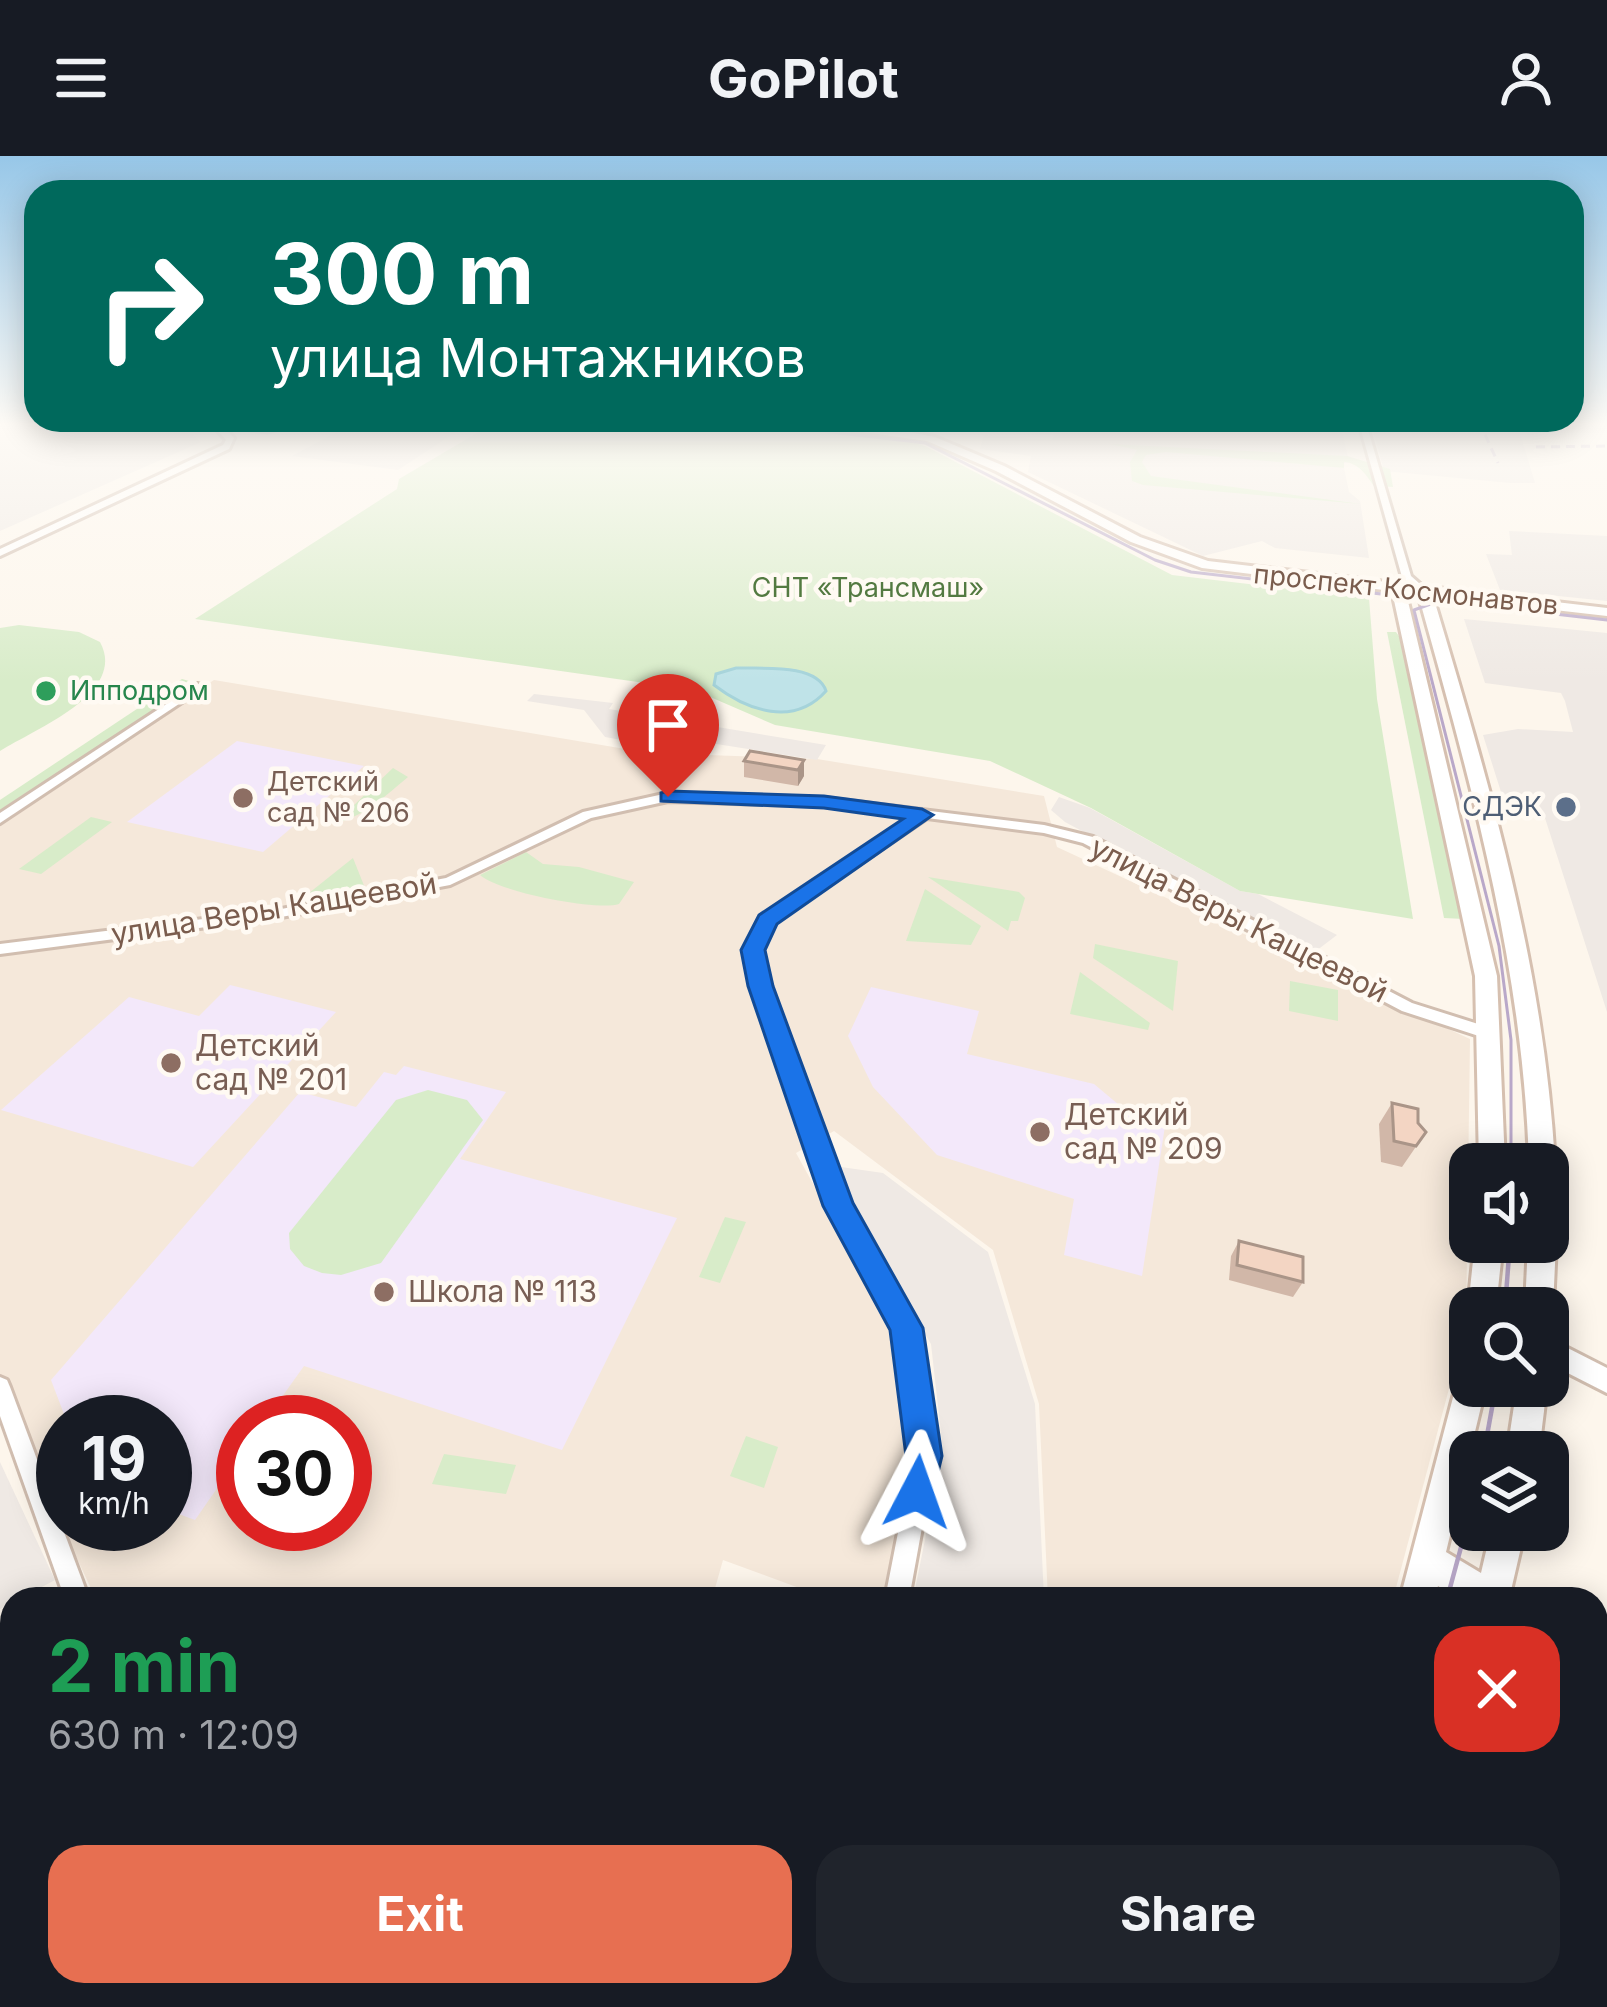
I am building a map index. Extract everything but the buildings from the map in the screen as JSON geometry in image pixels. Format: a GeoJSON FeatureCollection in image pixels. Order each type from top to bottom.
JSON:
{"type":"FeatureCollection","features":[{"type":"Feature","properties":{"kind":"main road","name":"проспект Космонавтов"},"geometry":{"type":"LineString","coordinates":[[1082,509],[1191,561],[1607,612]]}},
{"type":"Feature","properties":{"kind":"main road"},"geometry":{"type":"LineString","coordinates":[[1403,584],[1479,937],[1491,1034],[1492,1143]]}},
{"type":"Feature","properties":{"kind":"main road"},"geometry":{"type":"LineString","coordinates":[[1425,593],[1523,950],[1538,1046],[1541,1143]]}},
{"type":"Feature","properties":{"kind":"main road"},"geometry":{"type":"LineString","coordinates":[[1429,715],[1460,718]]}},
{"type":"Feature","properties":{"kind":"main road"},"geometry":{"type":"LineString","coordinates":[[1421,1587],[1467,1407]]}},
{"type":"Feature","properties":{"kind":"main road"},"geometry":{"type":"LineString","coordinates":[[1495,1587],[1503,1551]]}},
{"type":"Feature","properties":{"kind":"main road"},"geometry":{"type":"LineString","coordinates":[[1429,1561],[1472,1587]]}},
{"type":"Feature","properties":{"kind":"street"},"geometry":{"type":"LineString","coordinates":[[0,554],[94,509]]}},
{"type":"Feature","properties":{"kind":"street"},"geometry":{"type":"LineString","coordinates":[[1385,509],[1403,584]]}},
{"type":"Feature","properties":{"kind":"street"},"geometry":{"type":"LineString","coordinates":[[0,819],[201,686]]}},
{"type":"Feature","properties":{"kind":"street","name":"улица Веры Кащеевой"},"geometry":{"type":"LineString","coordinates":[[0,949],[375,898],[449,881],[587,815],[668,797],[824,802],[1044,829],[1088,840],[1406,1007],[1491,1034]]}},
{"type":"Feature","properties":{"kind":"street"},"geometry":{"type":"LineString","coordinates":[[899,1587],[924,1456],[914,1357],[906,1328],[838,1206],[760,986],[753,950],[767,920],[922,815]]}},
{"type":"Feature","properties":{"kind":"street"},"geometry":{"type":"LineString","coordinates":[[1569,1361],[1607,1381]]}},
{"type":"Feature","properties":{"kind":"street"},"geometry":{"type":"LineString","coordinates":[[0,1387],[73,1587]]}},
{"type":"Feature","properties":{"kind":"shaded area"},"geometry":{"type":"Polygon","coordinates":[[[0,509],[49,509],[0,531],[0,509]]]}},
{"type":"Feature","properties":{"kind":"shaded area"},"geometry":{"type":"Polygon","coordinates":[[[1106,509],[1361,509],[1369,558],[1275,548],[1262,541],[1203,556],[1106,509]]]}},
{"type":"Feature","properties":{"kind":"shaded area"},"geometry":{"type":"Polygon","coordinates":[[[1509,531],[1607,536],[1607,601],[1500,590],[1486,554],[1512,555],[1509,531]]]}},
{"type":"Feature","properties":{"kind":"shaded area"},"geometry":{"type":"Polygon","coordinates":[[[1464,619],[1607,633],[1607,1012],[1545,818],[1507,811],[1483,735],[1518,729],[1573,732],[1565,701],[1561,693],[1485,683],[1464,619]]]}},
{"type":"Feature","properties":{"kind":"shaded area"},"geometry":{"type":"Polygon","coordinates":[[[214,680],[649,753],[817,759],[1044,796],[1057,847],[1470,1039],[1469,1143],[1449,1143],[1449,1263],[1467,1263],[1467,1287],[1449,1287],[1449,1389],[1396,1587],[1047,1587],[1039,1404],[993,1250],[834,1131],[796,1153],[898,1337],[919,1444],[889,1587],[796,1587],[723,1560],[715,1587],[90,1587],[73,1551],[192,1551],[192,1395],[36,1395],[36,1472],[0,1395],[0,822],[214,680]]]}},
{"type":"Feature","properties":{"kind":"shaded area"},"geometry":{"type":"Polygon","coordinates":[[[534,694],[613,703],[609,709],[826,745],[817,760],[691,740],[683,751],[605,737],[584,710],[527,701],[534,694]]]}},
{"type":"Feature","properties":{"kind":"shaded area","name":"Детский сад № 206"},"geometry":{"type":"Polygon","coordinates":[[[237,741],[364,766],[263,852],[127,822],[237,741]]]}},
{"type":"Feature","properties":{"kind":"shaded area"},"geometry":{"type":"Polygon","coordinates":[[[1059,797],[1090,808],[1240,891],[1258,894],[1337,935],[1312,954],[1065,822],[1051,810],[1059,797]]]}},
{"type":"Feature","properties":{"kind":"shaded area","name":"Детский сад № 201"},"geometry":{"type":"Polygon","coordinates":[[[230,985],[336,1012],[193,1167],[1,1110],[129,997],[199,1016],[230,985]]]}},
{"type":"Feature","properties":{"kind":"shaded area","name":"Детский сад № 209"},"geometry":{"type":"Polygon","coordinates":[[[871,987],[979,1011],[967,1054],[1094,1084],[1137,1120],[1165,1126],[1142,1276],[1064,1255],[1074,1199],[937,1155],[873,1087],[848,1036],[871,987]]]}},
{"type":"Feature","properties":{"kind":"shaded area","name":"Школа № 113"},"geometry":{"type":"Polygon","coordinates":[[[404,1066],[506,1092],[460,1159],[677,1218],[562,1450],[304,1366],[283,1395],[216,1395],[216,1490],[192,1519],[192,1395],[57,1395],[51,1380],[300,1092],[356,1107],[384,1072],[396,1075],[404,1066]]]}},
{"type":"Feature","properties":{"kind":"shaded area"},"geometry":{"type":"Polygon","coordinates":[[[841,1167],[883,1173],[988,1252],[1035,1404],[1043,1587],[915,1587],[943,1451],[931,1344],[854,1214],[841,1167]]]}},
{"type":"Feature","properties":{"kind":"shaded area"},"geometry":{"type":"Polygon","coordinates":[[[0,1462],[36,1539],[36,1551],[41,1551],[55,1580],[42,1587],[0,1587],[0,1462]]]}},
{"type":"Feature","properties":{"kind":"green space","name":"СНТ «Трансмаш»"},"geometry":{"type":"Polygon","coordinates":[[[365,509],[1046,509],[1172,575],[1369,598],[1377,699],[1413,919],[1240,891],[1091,808],[990,761],[775,725],[694,690],[195,619],[365,509]]]}},
{"type":"Feature","properties":{"kind":"green space","name":"Ипподром"},"geometry":{"type":"Polygon","coordinates":[[[19,625],[79,632],[100,642],[105,660],[101,677],[74,707],[0,751],[0,628],[19,625]]]}},
{"type":"Feature","properties":{"kind":"green space"},"geometry":{"type":"Polygon","coordinates":[[[1387,632],[1396,632],[1401,639],[1464,919],[1444,918],[1387,632]]]}},
{"type":"Feature","properties":{"kind":"green space"},"geometry":{"type":"Polygon","coordinates":[[[182,679],[189,681],[179,694],[0,810],[0,800],[182,679]]]}},
{"type":"Feature","properties":{"kind":"green space"},"geometry":{"type":"Polygon","coordinates":[[[393,768],[408,777],[358,814],[338,823],[333,820],[332,812],[348,799],[353,806],[393,768]]]}},
{"type":"Feature","properties":{"kind":"green space"},"geometry":{"type":"Polygon","coordinates":[[[91,817],[112,822],[41,874],[19,869],[91,817]]]}},
{"type":"Feature","properties":{"kind":"green space"},"geometry":{"type":"Polygon","coordinates":[[[526,852],[543,864],[579,867],[634,882],[619,904],[590,905],[526,893],[480,875],[526,852]]]}},
{"type":"Feature","properties":{"kind":"green space"},"geometry":{"type":"Polygon","coordinates":[[[353,858],[367,893],[294,905],[353,858]]]}},
{"type":"Feature","properties":{"kind":"green space"},"geometry":{"type":"Polygon","coordinates":[[[928,877],[1019,892],[1025,898],[1018,921],[1011,921],[1008,931],[928,877]]]}},
{"type":"Feature","properties":{"kind":"green space"},"geometry":{"type":"Polygon","coordinates":[[[925,889],[981,926],[971,945],[906,941],[925,889]]]}},
{"type":"Feature","properties":{"kind":"green space"},"geometry":{"type":"Polygon","coordinates":[[[1095,944],[1178,961],[1173,1011],[1093,958],[1095,944]]]}},
{"type":"Feature","properties":{"kind":"green space"},"geometry":{"type":"Polygon","coordinates":[[[1080,972],[1150,1023],[1148,1030],[1070,1014],[1080,972]]]}},
{"type":"Feature","properties":{"kind":"green space"},"geometry":{"type":"Polygon","coordinates":[[[1290,981],[1338,990],[1338,1021],[1289,1011],[1290,981]]]}},
{"type":"Feature","properties":{"kind":"green space"},"geometry":{"type":"Polygon","coordinates":[[[428,1090],[467,1100],[483,1120],[381,1263],[341,1275],[304,1266],[290,1249],[289,1233],[396,1100],[428,1090]]]}},
{"type":"Feature","properties":{"kind":"green space"},"geometry":{"type":"Polygon","coordinates":[[[725,1217],[746,1222],[720,1283],[699,1277],[725,1217]]]}},
{"type":"Feature","properties":{"kind":"green space"},"geometry":{"type":"Polygon","coordinates":[[[746,1436],[778,1447],[764,1488],[730,1476],[746,1436]]]}},
{"type":"Feature","properties":{"kind":"green space"},"geometry":{"type":"Polygon","coordinates":[[[444,1454],[516,1465],[506,1494],[432,1484],[444,1454]]]}},
{"type":"Feature","properties":{"kind":"water"},"geometry":{"type":"Polygon","coordinates":[[[736,668],[800,672],[821,682],[826,691],[800,709],[756,708],[714,685],[716,674],[736,668]]]}},
{"type":"Feature","properties":{"kind":"tram line"},"geometry":{"type":"LineString","coordinates":[[1055,509],[1155,560],[1191,572],[1607,620]]}},
{"type":"Feature","properties":{"kind":"tram line"},"geometry":{"type":"LineString","coordinates":[[1439,601],[1414,610],[1499,946],[1511,1040],[1511,1143]]}},
{"type":"Feature","properties":{"kind":"tram line"},"geometry":{"type":"LineString","coordinates":[[1507,1287],[1508,1263]]}},
{"type":"Feature","properties":{"kind":"tram line"},"geometry":{"type":"LineString","coordinates":[[1488,1431],[1492,1407]]}},
{"type":"Feature","properties":{"kind":"tram line"},"geometry":{"type":"LineString","coordinates":[[1450,1587],[1460,1551]]}},
{"type":"Feature","properties":{"kind":"place","name":"Ипподром"},"geometry":{"type":"Point","coordinates":[46,691]}},
{"type":"Feature","properties":{"kind":"place","name":"Детский сад № 206"},"geometry":{"type":"Point","coordinates":[243,798]}},
{"type":"Feature","properties":{"kind":"place","name":"СДЭК"},"geometry":{"type":"Point","coordinates":[1566,807]}},
{"type":"Feature","properties":{"kind":"place","name":"Детский сад № 201"},"geometry":{"type":"Point","coordinates":[171,1063]}},
{"type":"Feature","properties":{"kind":"place","name":"Детский сад № 209"},"geometry":{"type":"Point","coordinates":[1040,1132]}},
{"type":"Feature","properties":{"kind":"place","name":"Школа № 113"},"geometry":{"type":"Point","coordinates":[384,1292]}},
{"type":"Feature","properties":{"kind":"route"},"geometry":{"type":"LineString","coordinates":[[668,797],[824,802],[922,815],[767,920],[753,950],[760,986],[838,1206],[906,1328],[914,1357],[924,1456],[917,1492]]}}]}
